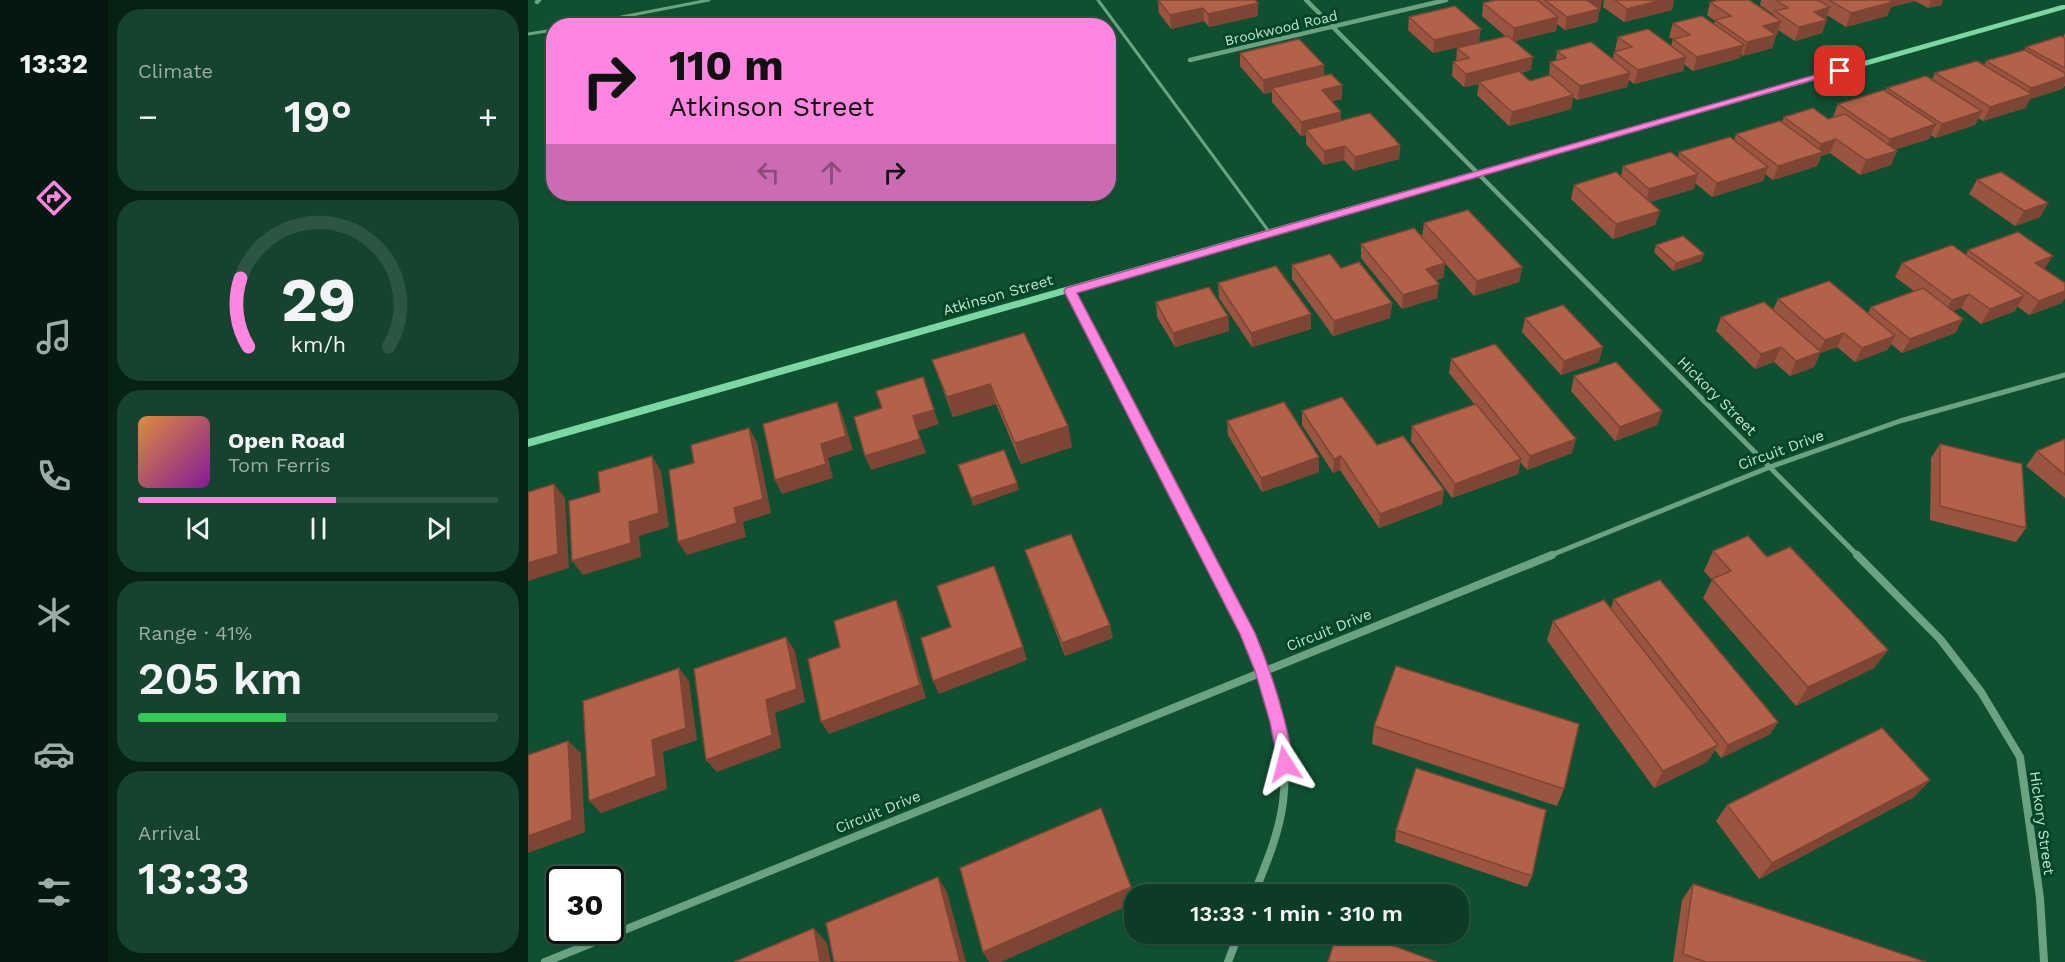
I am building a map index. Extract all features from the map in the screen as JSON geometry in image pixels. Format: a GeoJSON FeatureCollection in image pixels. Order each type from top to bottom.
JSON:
{"type":"FeatureCollection","features":[{"type":"Feature","properties":{"kind":"street","name":"Hickory Street"},"geometry":{"type":"LineString","coordinates":[[1306,0],[1940,639],[1981,692],[2020,757],[2040,898],[2044,962]]}},
{"type":"Feature","properties":{"kind":"street","name":"Brookwood Road"},"geometry":{"type":"LineString","coordinates":[[1190,60],[1446,0]]}},
{"type":"Feature","properties":{"kind":"street","name":"Atkinson Street"},"geometry":{"type":"LineString","coordinates":[[528,443],[2065,7]]}},
{"type":"Feature","properties":{"kind":"street"},"geometry":{"type":"LineString","coordinates":[[1070,291],[1248,633],[1263,671],[1278,722],[1285,764],[1283,803],[1272,846],[1258,884]]}},
{"type":"Feature","properties":{"kind":"street","name":"Circuit Drive"},"geometry":{"type":"LineString","coordinates":[[545,962],[1770,467],[1900,421],[1988,394],[2065,375]]}},
{"type":"Feature","properties":{"kind":"street"},"geometry":{"type":"LineString","coordinates":[[1228,962],[1235,944]]}},
{"type":"Feature","properties":{"kind":"lane"},"geometry":{"type":"LineString","coordinates":[[616,18],[709,0]]}},
{"type":"Feature","properties":{"kind":"lane"},"geometry":{"type":"LineString","coordinates":[[1098,0],[1111,18]]}},
{"type":"Feature","properties":{"kind":"lane"},"geometry":{"type":"LineString","coordinates":[[1116,24],[1270,233]]}},
{"type":"Feature","properties":{"kind":"lane"},"geometry":{"type":"LineString","coordinates":[[528,34],[546,31]]}},
{"type":"Feature","properties":{"kind":"building"},"geometry":{"type":"Polygon","coordinates":[[[1158,0],[1255,0],[1258,3],[1208,14],[1203,8],[1170,15],[1158,0]]]}},
{"type":"Feature","properties":{"kind":"building"},"geometry":{"type":"Polygon","coordinates":[[[1496,0],[1537,0],[1558,17],[1514,28],[1483,3],[1496,0]]]}},
{"type":"Feature","properties":{"kind":"building"},"geometry":{"type":"Polygon","coordinates":[[[1545,0],[1590,0],[1588,1],[1600,9],[1567,17],[1545,0]]]}},
{"type":"Feature","properties":{"kind":"building"},"geometry":{"type":"Polygon","coordinates":[[[1615,0],[1662,0],[1627,9],[1615,0]]]}},
{"type":"Feature","properties":{"kind":"building"},"geometry":{"type":"Polygon","coordinates":[[[1749,0],[1781,21],[1763,26],[1776,35],[1747,42],[1715,20],[1731,16],[1710,2],[1749,0]]]}},
{"type":"Feature","properties":{"kind":"building"},"geometry":{"type":"Polygon","coordinates":[[[1776,0],[1818,0],[1830,7],[1814,12],[1827,20],[1799,27],[1775,11],[1788,8],[1776,0]]]}},
{"type":"Feature","properties":{"kind":"building"},"geometry":{"type":"Polygon","coordinates":[[[1829,0],[1889,0],[1893,2],[1851,13],[1829,0]]]}},
{"type":"Feature","properties":{"kind":"building"},"geometry":{"type":"Polygon","coordinates":[[[1455,6],[1481,29],[1434,40],[1409,17],[1455,6]]]}},
{"type":"Feature","properties":{"kind":"building"},"geometry":{"type":"Polygon","coordinates":[[[1702,16],[1744,45],[1697,57],[1673,39],[1690,35],[1673,23],[1702,16]]]}},
{"type":"Feature","properties":{"kind":"building"},"geometry":{"type":"Polygon","coordinates":[[[1648,29],[1686,57],[1638,70],[1614,52],[1632,47],[1618,37],[1648,29]]]}},
{"type":"Feature","properties":{"kind":"building"},"geometry":{"type":"Polygon","coordinates":[[[1508,36],[1533,57],[1466,74],[1453,62],[1469,58],[1457,48],[1508,36]]]}},
{"type":"Feature","properties":{"kind":"building"},"geometry":{"type":"Polygon","coordinates":[[[2061,36],[2065,39],[2065,68],[2026,47],[2061,36]]]}},
{"type":"Feature","properties":{"kind":"building"},"geometry":{"type":"Polygon","coordinates":[[[1299,39],[1324,65],[1263,80],[1240,53],[1299,39]]]}},
{"type":"Feature","properties":{"kind":"building"},"geometry":{"type":"Polygon","coordinates":[[[1591,42],[1630,73],[1580,86],[1550,62],[1566,58],[1557,51],[1591,42]]]}},
{"type":"Feature","properties":{"kind":"building"},"geometry":{"type":"Polygon","coordinates":[[[2025,50],[2065,73],[2065,77],[2031,88],[1986,61],[2025,50]]]}},
{"type":"Feature","properties":{"kind":"building"},"geometry":{"type":"Polygon","coordinates":[[[1977,61],[2032,94],[1990,107],[1935,73],[1977,61]]]}},
{"type":"Feature","properties":{"kind":"building"},"geometry":{"type":"Polygon","coordinates":[[[1519,71],[1530,81],[1550,75],[1573,95],[1512,112],[1479,82],[1519,71]]]}},
{"type":"Feature","properties":{"kind":"building"},"geometry":{"type":"Polygon","coordinates":[[[1331,74],[1342,85],[1322,90],[1341,112],[1301,122],[1272,88],[1331,74]]]}},
{"type":"Feature","properties":{"kind":"building"},"geometry":{"type":"Polygon","coordinates":[[[1926,76],[1982,111],[1942,124],[1887,88],[1926,76]]]}},
{"type":"Feature","properties":{"kind":"building"},"geometry":{"type":"Polygon","coordinates":[[[1884,90],[1936,124],[1890,139],[1838,104],[1884,90]]]}},
{"type":"Feature","properties":{"kind":"building"},"geometry":{"type":"Polygon","coordinates":[[[1813,108],[1828,119],[1845,114],[1897,151],[1866,160],[1836,139],[1821,144],[1784,117],[1813,108]]]}},
{"type":"Feature","properties":{"kind":"building"},"geometry":{"type":"Polygon","coordinates":[[[1370,113],[1400,145],[1355,157],[1345,146],[1324,151],[1306,130],[1370,113]]]}},
{"type":"Feature","properties":{"kind":"building"},"geometry":{"type":"Polygon","coordinates":[[[1780,121],[1823,152],[1778,166],[1736,134],[1780,121]]]}},
{"type":"Feature","properties":{"kind":"building"},"geometry":{"type":"Polygon","coordinates":[[[1730,137],[1768,167],[1717,183],[1679,152],[1730,137]]]}},
{"type":"Feature","properties":{"kind":"building"},"geometry":{"type":"Polygon","coordinates":[[[1671,152],[1698,174],[1649,189],[1623,166],[1671,152]]]}},
{"type":"Feature","properties":{"kind":"building"},"geometry":{"type":"Polygon","coordinates":[[[1616,172],[1660,211],[1616,224],[1574,185],[1616,172]]]}},
{"type":"Feature","properties":{"kind":"building"},"geometry":{"type":"Polygon","coordinates":[[[2001,172],[2048,203],[2024,211],[1977,180],[2001,172]]]}},
{"type":"Feature","properties":{"kind":"building"},"geometry":{"type":"Polygon","coordinates":[[[1468,210],[1522,267],[1477,281],[1424,223],[1468,210]]]}},
{"type":"Feature","properties":{"kind":"building"},"geometry":{"type":"Polygon","coordinates":[[[1414,228],[1445,263],[1426,269],[1439,284],[1403,295],[1361,244],[1414,228]]]}},
{"type":"Feature","properties":{"kind":"building"},"geometry":{"type":"Polygon","coordinates":[[[2018,232],[2053,256],[2035,263],[2065,283],[2065,291],[2039,301],[1968,250],[2018,232]]]}},
{"type":"Feature","properties":{"kind":"building"},"geometry":{"type":"Polygon","coordinates":[[[1683,236],[1704,254],[1676,263],[1656,245],[1683,236]]]}},
{"type":"Feature","properties":{"kind":"building"},"geometry":{"type":"Polygon","coordinates":[[[1952,245],[2024,296],[1990,309],[1969,294],[1952,300],[1902,263],[1952,245]]]}},
{"type":"Feature","properties":{"kind":"building"},"geometry":{"type":"Polygon","coordinates":[[[1330,254],[1341,268],[1359,262],[1392,303],[1334,321],[1292,265],[1330,254]]]}},
{"type":"Feature","properties":{"kind":"building"},"geometry":{"type":"Polygon","coordinates":[[[1276,266],[1311,314],[1251,333],[1218,283],[1276,266]]]}},
{"type":"Feature","properties":{"kind":"building"},"geometry":{"type":"Polygon","coordinates":[[[1829,281],[1895,336],[1862,348],[1844,333],[1825,340],[1778,299],[1829,281]]]}},
{"type":"Feature","properties":{"kind":"building"},"geometry":{"type":"Polygon","coordinates":[[[1209,287],[1228,316],[1173,333],[1156,302],[1209,287]]]}},
{"type":"Feature","properties":{"kind":"building"},"geometry":{"type":"Polygon","coordinates":[[[1923,288],[1963,319],[1910,339],[1871,307],[1923,288]]]}},
{"type":"Feature","properties":{"kind":"building"},"geometry":{"type":"Polygon","coordinates":[[[1764,302],[1821,352],[1796,361],[1781,347],[1761,354],[1721,317],[1764,302]]]}},
{"type":"Feature","properties":{"kind":"building"},"geometry":{"type":"Polygon","coordinates":[[[1563,305],[1603,347],[1564,361],[1525,318],[1563,305]]]}},
{"type":"Feature","properties":{"kind":"building"},"geometry":{"type":"Polygon","coordinates":[[[1024,333],[1068,426],[1015,443],[990,384],[947,397],[932,360],[1024,333]]]}},
{"type":"Feature","properties":{"kind":"building"},"geometry":{"type":"Polygon","coordinates":[[[1495,344],[1576,439],[1530,456],[1451,359],[1495,344]]]}},
{"type":"Feature","properties":{"kind":"building"},"geometry":{"type":"Polygon","coordinates":[[[1616,362],[1662,411],[1620,427],[1574,376],[1616,362]]]}},
{"type":"Feature","properties":{"kind":"building"},"geometry":{"type":"Polygon","coordinates":[[[923,377],[934,410],[913,416],[920,439],[865,456],[854,417],[882,408],[876,391],[923,377]]]}},
{"type":"Feature","properties":{"kind":"building"},"geometry":{"type":"Polygon","coordinates":[[[1342,397],[1377,445],[1403,436],[1444,490],[1380,514],[1341,456],[1334,459],[1302,411],[1342,397]]]}},
{"type":"Feature","properties":{"kind":"building"},"geometry":{"type":"Polygon","coordinates":[[[837,402],[846,436],[821,444],[826,464],[775,480],[763,424],[837,402]]]}},
{"type":"Feature","properties":{"kind":"building"},"geometry":{"type":"Polygon","coordinates":[[[1284,402],[1319,457],[1261,478],[1227,421],[1284,402]]]}},
{"type":"Feature","properties":{"kind":"building"},"geometry":{"type":"Polygon","coordinates":[[[1476,404],[1521,459],[1455,484],[1412,426],[1476,404]]]}},
{"type":"Feature","properties":{"kind":"building"},"geometry":{"type":"Polygon","coordinates":[[[749,428],[763,499],[734,508],[737,523],[678,542],[669,470],[694,463],[691,445],[749,428]]]}},
{"type":"Feature","properties":{"kind":"building"},"geometry":{"type":"Polygon","coordinates":[[[2065,439],[2065,475],[2037,451],[2065,439]]]}},
{"type":"Feature","properties":{"kind":"building"},"geometry":{"type":"Polygon","coordinates":[[[1940,444],[2022,464],[2026,528],[1940,506],[1940,444]]]}},
{"type":"Feature","properties":{"kind":"building"},"geometry":{"type":"Polygon","coordinates":[[[1004,450],[1017,483],[971,498],[958,465],[1004,450]]]}},
{"type":"Feature","properties":{"kind":"building"},"geometry":{"type":"Polygon","coordinates":[[[652,456],[659,513],[629,522],[631,543],[572,561],[569,501],[600,492],[598,472],[652,456]]]}},
{"type":"Feature","properties":{"kind":"building"},"geometry":{"type":"Polygon","coordinates":[[[554,484],[558,554],[528,563],[528,492],[554,484]]]}},
{"type":"Feature","properties":{"kind":"building"},"geometry":{"type":"Polygon","coordinates":[[[1071,534],[1110,625],[1062,643],[1025,550],[1071,534]]]}},
{"type":"Feature","properties":{"kind":"building"},"geometry":{"type":"Polygon","coordinates":[[[1748,536],[1767,557],[1790,547],[1888,650],[1808,687],[1712,579],[1731,571],[1713,551],[1748,536]]]}},
{"type":"Feature","properties":{"kind":"building"},"geometry":{"type":"Polygon","coordinates":[[[994,566],[1023,647],[933,681],[921,638],[951,627],[937,586],[994,566]]]}},
{"type":"Feature","properties":{"kind":"building"},"geometry":{"type":"Polygon","coordinates":[[[1660,580],[1778,722],[1728,745],[1614,599],[1660,580]]]}},
{"type":"Feature","properties":{"kind":"building"},"geometry":{"type":"Polygon","coordinates":[[[896,600],[920,685],[821,722],[808,659],[840,647],[834,621],[896,600]]]}},
{"type":"Feature","properties":{"kind":"building"},"geometry":{"type":"Polygon","coordinates":[[[1604,600],[1718,745],[1663,771],[1553,621],[1604,600]]]}},
{"type":"Feature","properties":{"kind":"building"},"geometry":{"type":"Polygon","coordinates":[[[786,637],[797,689],[766,700],[772,735],[706,760],[694,669],[786,637]]]}},
{"type":"Feature","properties":{"kind":"building"},"geometry":{"type":"Polygon","coordinates":[[[1396,666],[1579,724],[1564,789],[1374,726],[1396,666]]]}},
{"type":"Feature","properties":{"kind":"building"},"geometry":{"type":"Polygon","coordinates":[[[679,668],[686,728],[652,740],[656,776],[589,801],[583,701],[679,668]]]}},
{"type":"Feature","properties":{"kind":"building"},"geometry":{"type":"Polygon","coordinates":[[[1882,728],[1930,780],[1772,863],[1727,805],[1882,728]]]}},
{"type":"Feature","properties":{"kind":"building"},"geometry":{"type":"Polygon","coordinates":[[[568,741],[572,820],[528,836],[528,755],[568,741]]]}},
{"type":"Feature","properties":{"kind":"building"},"geometry":{"type":"Polygon","coordinates":[[[1416,768],[1546,810],[1532,876],[1396,830],[1416,768]]]}},
{"type":"Feature","properties":{"kind":"building"},"geometry":{"type":"Polygon","coordinates":[[[1101,808],[1130,884],[1124,884],[1124,890],[983,952],[960,868],[1101,808]]]}},
{"type":"Feature","properties":{"kind":"building"},"geometry":{"type":"Polygon","coordinates":[[[938,877],[960,962],[834,962],[826,923],[938,877]]]}},
{"type":"Feature","properties":{"kind":"building"},"geometry":{"type":"Polygon","coordinates":[[[1693,884],[1926,962],[1706,962],[1683,954],[1693,884]]]}},
{"type":"Feature","properties":{"kind":"building"},"geometry":{"type":"Polygon","coordinates":[[[814,928],[820,962],[734,962],[814,928]]]}},
{"type":"Feature","properties":{"kind":"building"},"geometry":{"type":"Polygon","coordinates":[[[1334,944],[1389,944],[1437,962],[1328,962],[1334,944]]]}},
{"type":"Feature","properties":{"kind":"route"},"geometry":{"type":"LineString","coordinates":[[1285,764],[1278,722],[1263,671],[1248,633],[1070,291],[1840,71]]}}]}
